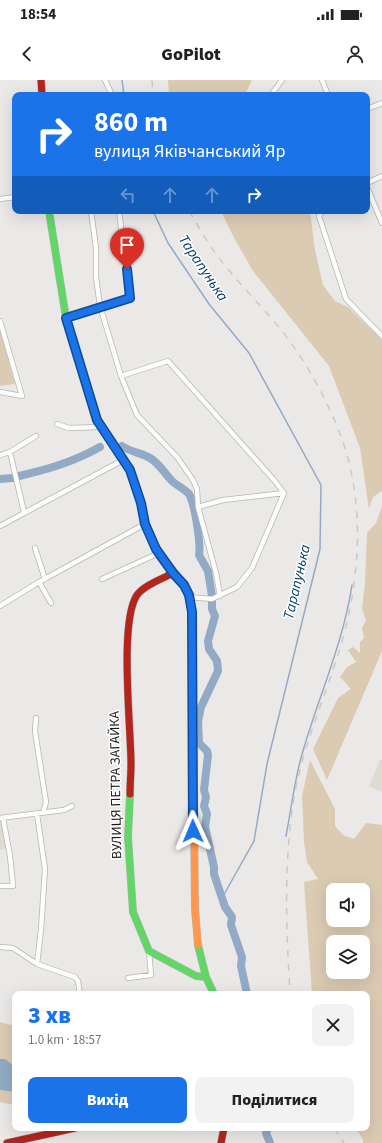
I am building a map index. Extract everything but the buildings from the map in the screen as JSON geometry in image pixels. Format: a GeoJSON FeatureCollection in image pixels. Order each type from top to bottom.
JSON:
{"type":"FeatureCollection","features":[{"type":"Feature","properties":{"kind":"street"},"geometry":{"type":"LineString","coordinates":[[41,80],[42,92]]}},
{"type":"Feature","properties":{"kind":"street"},"geometry":{"type":"LineString","coordinates":[[105,80],[111,92]]}},
{"type":"Feature","properties":{"kind":"street"},"geometry":{"type":"LineString","coordinates":[[273,92],[282,80]]}},
{"type":"Feature","properties":{"kind":"street"},"geometry":{"type":"LineString","coordinates":[[322,80],[327,92]]}},
{"type":"Feature","properties":{"kind":"street"},"geometry":{"type":"LineString","coordinates":[[370,108],[382,103]]}},
{"type":"Feature","properties":{"kind":"street"},"geometry":{"type":"LineString","coordinates":[[370,182],[382,176]]}},
{"type":"Feature","properties":{"kind":"street"},"geometry":{"type":"LineString","coordinates":[[370,194],[382,222]]}},
{"type":"Feature","properties":{"kind":"street"},"geometry":{"type":"LineString","coordinates":[[0,199],[12,197]]}},
{"type":"Feature","properties":{"kind":"street"},"geometry":{"type":"LineString","coordinates":[[49,214],[66,318],[84,382],[100,428],[125,459],[133,478],[145,524],[159,553],[173,573],[184,585],[189,597],[192,612],[195,909],[198,948],[206,977],[213,991]]}},
{"type":"Feature","properties":{"kind":"street"},"geometry":{"type":"LineString","coordinates":[[91,214],[96,248],[96,277],[100,306],[121,376],[137,415],[177,458],[193,480],[197,489],[198,507],[216,573],[220,596]]}},
{"type":"Feature","properties":{"kind":"street"},"geometry":{"type":"LineString","coordinates":[[66,318],[100,306],[130,298],[119,214]]}},
{"type":"Feature","properties":{"kind":"street"},"geometry":{"type":"LineString","coordinates":[[320,214],[319,216],[322,230],[346,299],[382,336]]}},
{"type":"Feature","properties":{"kind":"street"},"geometry":{"type":"LineString","coordinates":[[0,321],[22,396],[0,392]]}},
{"type":"Feature","properties":{"kind":"street"},"geometry":{"type":"LineString","coordinates":[[121,376],[168,360],[274,480],[284,494]]}},
{"type":"Feature","properties":{"kind":"street"},"geometry":{"type":"LineString","coordinates":[[57,424],[69,428],[100,428]]}},
{"type":"Feature","properties":{"kind":"street"},"geometry":{"type":"LineString","coordinates":[[0,455],[10,452],[36,436]]}},
{"type":"Feature","properties":{"kind":"street"},"geometry":{"type":"LineString","coordinates":[[10,452],[24,512]]}},
{"type":"Feature","properties":{"kind":"street"},"geometry":{"type":"LineString","coordinates":[[0,526],[125,459]]}},
{"type":"Feature","properties":{"kind":"street"},"geometry":{"type":"LineString","coordinates":[[198,507],[223,500],[284,494]]}},
{"type":"Feature","properties":{"kind":"street"},"geometry":{"type":"LineString","coordinates":[[189,597],[212,599],[237,586],[252,568],[284,494]]}},
{"type":"Feature","properties":{"kind":"street"},"geometry":{"type":"LineString","coordinates":[[0,606],[39,582],[145,524]]}},
{"type":"Feature","properties":{"kind":"street"},"geometry":{"type":"LineString","coordinates":[[35,548],[45,579]]}},
{"type":"Feature","properties":{"kind":"street"},"geometry":{"type":"LineString","coordinates":[[102,579],[159,553]]}},
{"type":"Feature","properties":{"kind":"street","name":"ВУЛИЦЯ ПЕТРА ЗАГАЙКА"},"geometry":{"type":"LineString","coordinates":[[149,951],[133,912],[128,836],[131,764],[127,657],[130,614],[134,600],[147,587],[173,573]]}},
{"type":"Feature","properties":{"kind":"street"},"geometry":{"type":"LineString","coordinates":[[39,582],[51,603]]}},
{"type":"Feature","properties":{"kind":"street"},"geometry":{"type":"LineString","coordinates":[[36,718],[35,731],[46,802],[43,813]]}},
{"type":"Feature","properties":{"kind":"street"},"geometry":{"type":"LineString","coordinates":[[0,886],[13,886],[10,856],[1,818],[64,810],[72,806]]}},
{"type":"Feature","properties":{"kind":"street"},"geometry":{"type":"LineString","coordinates":[[37,814],[44,869],[41,930],[37,964]]}},
{"type":"Feature","properties":{"kind":"street"},"geometry":{"type":"LineString","coordinates":[[0,947],[12,948],[37,964],[75,977],[78,982],[80,991]]}},
{"type":"Feature","properties":{"kind":"street"},"geometry":{"type":"LineString","coordinates":[[149,951],[196,976],[206,977]]}},
{"type":"Feature","properties":{"kind":"street"},"geometry":{"type":"LineString","coordinates":[[128,978],[151,975],[149,951]]}},
{"type":"Feature","properties":{"kind":"street"},"geometry":{"type":"LineString","coordinates":[[7,1143],[48,1131]]}},
{"type":"Feature","properties":{"kind":"street"},"geometry":{"type":"LineString","coordinates":[[222,1143],[224,1131]]}},
{"type":"Feature","properties":{"kind":"shaded area"},"geometry":{"type":"Polygon","coordinates":[[[168,80],[252,80],[246,92],[169,92],[168,80]]]}},
{"type":"Feature","properties":{"kind":"shaded area"},"geometry":{"type":"Polygon","coordinates":[[[222,214],[310,214],[315,250],[323,285],[335,301],[348,307],[382,340],[382,491],[373,497],[369,509],[360,448],[329,366],[253,271],[222,214]]]}},
{"type":"Feature","properties":{"kind":"shaded area"},"geometry":{"type":"Polygon","coordinates":[[[0,330],[15,384],[0,386],[0,330]]]}},
{"type":"Feature","properties":{"kind":"shaded area"},"geometry":{"type":"Polygon","coordinates":[[[382,506],[382,651],[327,780],[313,749],[338,698],[351,689],[340,677],[347,667],[356,662],[348,650],[353,647],[360,653],[360,642],[364,638],[362,628],[366,620],[362,609],[365,582],[367,533],[376,523],[382,506]]]}},
{"type":"Feature","properties":{"kind":"shaded area"},"geometry":{"type":"Polygon","coordinates":[[[310,760],[335,809],[335,826],[343,835],[354,839],[366,823],[382,825],[382,1143],[363,1143],[363,1139],[357,1131],[370,1131],[370,991],[312,991],[304,882],[318,879],[307,862],[304,842],[302,796],[310,760]]]}},
{"type":"Feature","properties":{"kind":"shaded area"},"geometry":{"type":"Polygon","coordinates":[[[380,760],[382,760],[382,792],[369,786],[380,760]]]}},
{"type":"Feature","properties":{"kind":"shaded area"},"geometry":{"type":"Polygon","coordinates":[[[2,820],[6,848],[0,850],[0,821],[2,820]]]}},
{"type":"Feature","properties":{"kind":"shaded area"},"geometry":{"type":"Polygon","coordinates":[[[0,1022],[12,1025],[12,1104],[0,1102],[0,1022]]]}},
{"type":"Feature","properties":{"kind":"water"},"geometry":{"type":"Polygon","coordinates":[[[0,1059],[5,1059],[12,1065],[12,1092],[0,1090],[0,1059]]]}},
{"type":"Feature","properties":{"kind":"waterway","name":"Тарапунька"},"geometry":{"type":"LineString","coordinates":[[122,80],[124,92]]}},
{"type":"Feature","properties":{"kind":"waterway","name":"Тарапунька"},"geometry":{"type":"LineString","coordinates":[[154,214],[168,243],[209,304],[249,353],[321,485],[320,549],[267,764],[254,841],[222,898]]}},
{"type":"Feature","properties":{"kind":"waterway","name":"Тарапунька"},"geometry":{"type":"LineString","coordinates":[[122,446],[153,460],[172,481],[189,494],[195,515],[199,555],[208,571],[212,596],[212,609],[215,616],[208,641],[209,649],[217,661],[218,671],[201,707],[198,721],[199,743],[207,751],[208,755],[204,790],[206,797],[204,806],[207,814],[205,827],[214,867],[214,874],[225,907],[232,917],[231,925],[242,957],[241,966],[246,991]]}},
{"type":"Feature","properties":{"kind":"waterway","name":"Тарапунька"},"geometry":{"type":"LineString","coordinates":[[19,476],[41,471],[61,464],[100,447]]}},
{"type":"Feature","properties":{"kind":"waterway","name":"Тарапунька"},"geometry":{"type":"LineString","coordinates":[[0,479],[13,478]]}},
{"type":"Feature","properties":{"kind":"waterway"},"geometry":{"type":"LineString","coordinates":[[286,836],[294,787],[301,758],[336,651],[348,607],[352,585]]}},
{"type":"Feature","properties":{"kind":"waterway","name":"Тарапунька"},"geometry":{"type":"LineString","coordinates":[[267,1131],[266,1133],[270,1143]]}},
{"type":"Feature","properties":{"kind":"railway"},"geometry":{"type":"LineString","coordinates":[[152,80],[153,92]]}},
{"type":"Feature","properties":{"kind":"railway"},"geometry":{"type":"LineString","coordinates":[[191,214],[216,254],[282,331],[307,367],[322,393],[340,434],[349,461],[354,489],[357,517],[357,546],[351,603],[337,658],[304,754],[296,787],[292,813],[287,864],[287,942],[290,991]]}},
{"type":"Feature","properties":{"kind":"railway"},"geometry":{"type":"LineString","coordinates":[[336,1131],[344,1143]]}},
{"type":"Feature","properties":{"kind":"traffic: fast"},"geometry":{"type":"LineString","coordinates":[[49,214],[66,318],[95,415]]}},
{"type":"Feature","properties":{"kind":"traffic: fast"},"geometry":{"type":"LineString","coordinates":[[130,794],[128,837],[133,912],[149,951],[196,976],[206,977]]}},
{"type":"Feature","properties":{"kind":"traffic: fast"},"geometry":{"type":"LineString","coordinates":[[198,945],[206,977],[213,991]]}},
{"type":"Feature","properties":{"kind":"traffic: slow"},"geometry":{"type":"LineString","coordinates":[[193,721],[195,909],[198,945]]}},
{"type":"Feature","properties":{"kind":"traffic: jam"},"geometry":{"type":"LineString","coordinates":[[41,80],[42,92]]}},
{"type":"Feature","properties":{"kind":"traffic: jam"},"geometry":{"type":"LineString","coordinates":[[95,415],[130,469],[141,503],[145,524],[156,549],[184,585],[189,595],[192,612],[193,721]]}},
{"type":"Feature","properties":{"kind":"traffic: jam"},"geometry":{"type":"LineString","coordinates":[[130,794],[131,764],[127,676],[128,628],[132,609],[140,591],[173,573]]}},
{"type":"Feature","properties":{"kind":"traffic: jam"},"geometry":{"type":"LineString","coordinates":[[7,1143],[61,1131]]}},
{"type":"Feature","properties":{"kind":"traffic: jam"},"geometry":{"type":"LineString","coordinates":[[221,1143],[223,1131]]}},
{"type":"Feature","properties":{"kind":"route"},"geometry":{"type":"LineString","coordinates":[[127,269],[130,298],[100,306],[66,318],[84,382],[100,428],[108,440],[125,459],[141,503],[145,524],[156,549],[173,573],[184,585],[189,595],[192,612],[193,831]]}}]}
